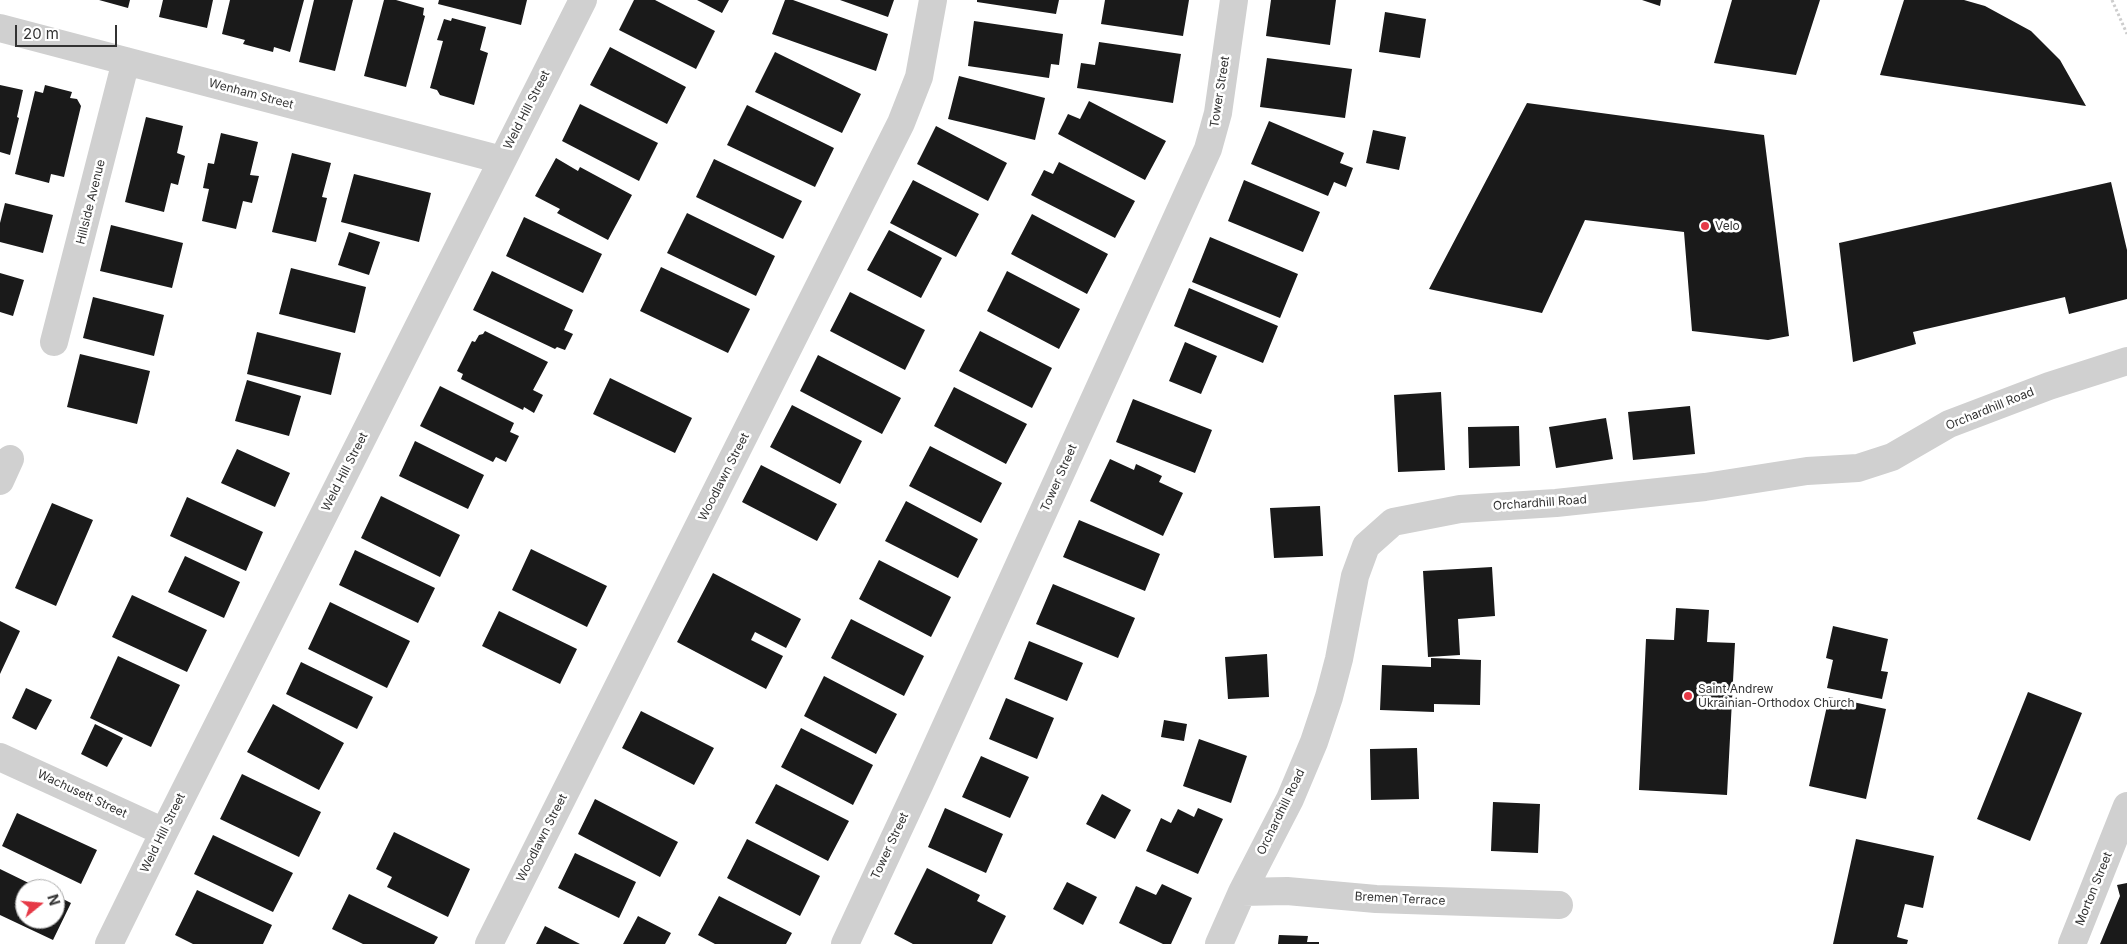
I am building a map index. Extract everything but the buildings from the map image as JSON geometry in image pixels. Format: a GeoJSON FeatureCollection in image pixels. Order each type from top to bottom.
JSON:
{"type":"FeatureCollection","features":[{"type":"Feature","properties":{"kind":"street","name":"Weld Hill Street"},"geometry":{"type":"LineString","coordinates":[[109,944],[583,0]]}},
{"type":"Feature","properties":{"kind":"street","name":"Woodlawn Street"},"geometry":{"type":"LineString","coordinates":[[489,944],[901,124],[919,77],[933,0]]}},
{"type":"Feature","properties":{"kind":"street","name":"Tower Street"},"geometry":{"type":"LineString","coordinates":[[845,944],[1208,149],[1218,113],[1234,0]]}},
{"type":"Feature","properties":{"kind":"street","name":"Wenham Street"},"geometry":{"type":"LineString","coordinates":[[0,28],[502,160]]}},
{"type":"Feature","properties":{"kind":"street","name":"Hillside Avenue"},"geometry":{"type":"LineString","coordinates":[[54,342],[126,61]]}},
{"type":"Feature","properties":{"kind":"street","name":"Orchardhill Road"},"geometry":{"type":"LineString","coordinates":[[1219,944],[1242,892],[1290,799],[1314,742],[1329,697],[1339,659],[1355,576],[1366,546],[1392,522],[1460,509],[1576,501],[1705,487],[1807,471],[1858,468],[1892,457],[1949,424],[2049,386],[2127,361]]}},
{"type":"Feature","properties":{"kind":"street","name":"Wachusett Street"},"geometry":{"type":"LineString","coordinates":[[0,757],[164,832]]}},
{"type":"Feature","properties":{"kind":"street","name":"Morton Street"},"geometry":{"type":"LineString","coordinates":[[2072,944],[2127,806]]}},
{"type":"Feature","properties":{"kind":"street","name":"Bremen Terrace"},"geometry":{"type":"LineString","coordinates":[[1242,892],[1287,891],[1376,899],[1559,905]]}},
{"type":"Feature","properties":{"kind":"path"},"geometry":{"type":"LineString","coordinates":[[2112,0],[2127,34]]}},
{"type":"Feature","properties":{"kind":"place","name":"Velo"},"geometry":{"type":"Point","coordinates":[1705,226]}},
{"type":"Feature","properties":{"kind":"place","name":"Saint Andrew Ukrainian-Orthodox Church"},"geometry":{"type":"Point","coordinates":[1688,696]}}]}
